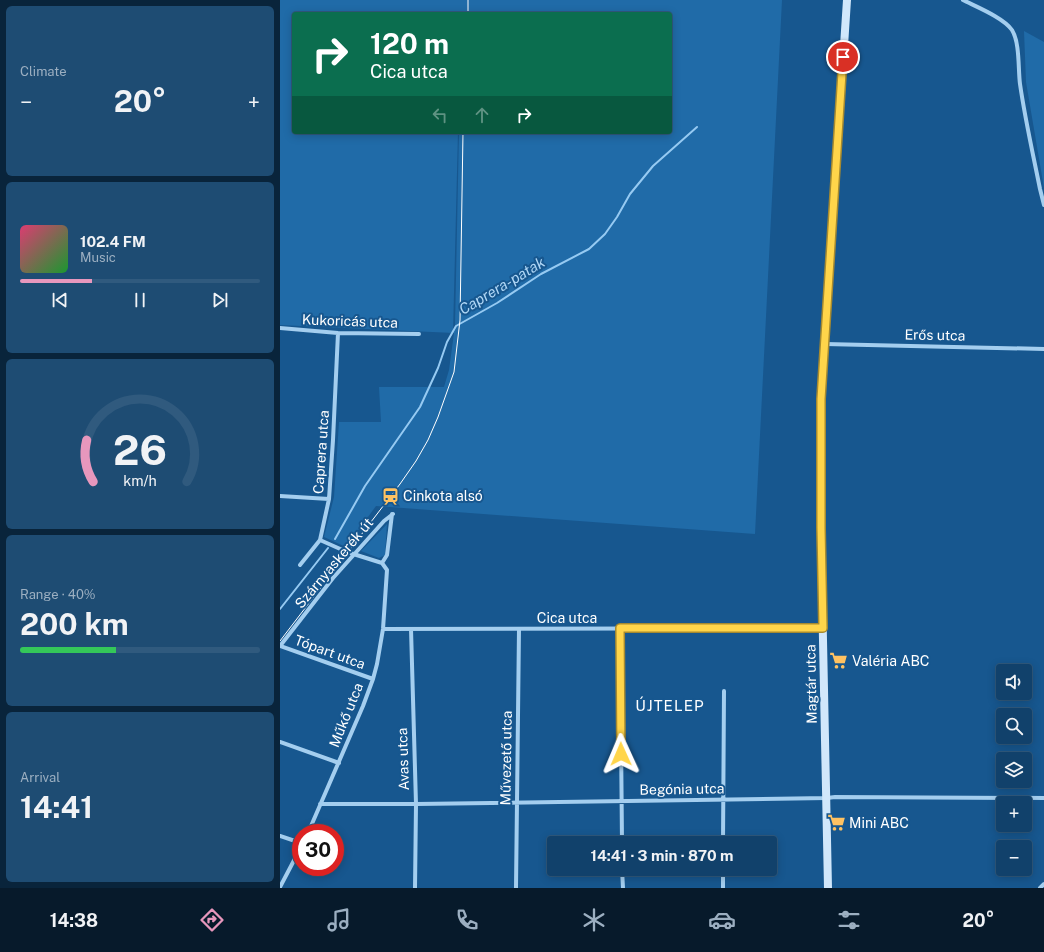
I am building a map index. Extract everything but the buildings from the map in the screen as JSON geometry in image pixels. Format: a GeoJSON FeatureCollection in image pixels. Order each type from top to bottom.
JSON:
{"type":"FeatureCollection","features":[{"type":"Feature","properties":{"kind":"street","name":"Magtár utca"},"geometry":{"type":"LineString","coordinates":[[828,888],[821,526],[821,422],[847,0]]}},
{"type":"Feature","properties":{"kind":"street"},"geometry":{"type":"LineString","coordinates":[[964,0],[1005,22],[1012,30],[1016,38],[1020,83],[1044,205]]}},
{"type":"Feature","properties":{"kind":"street","name":"Kukoricás utca"},"geometry":{"type":"LineString","coordinates":[[280,328],[338,333],[419,334]]}},
{"type":"Feature","properties":{"kind":"street","name":"Caprera utca"},"geometry":{"type":"LineString","coordinates":[[300,565],[320,540],[329,499],[338,333]]}},
{"type":"Feature","properties":{"kind":"street","name":"Erős utca"},"geometry":{"type":"LineString","coordinates":[[825,344],[1044,349]]}},
{"type":"Feature","properties":{"kind":"street"},"geometry":{"type":"LineString","coordinates":[[280,496],[329,499]]}},
{"type":"Feature","properties":{"kind":"street","name":"Szárnyaskerék út"},"geometry":{"type":"LineString","coordinates":[[280,646],[333,578],[384,521],[393,514],[387,555],[382,563]]}},
{"type":"Feature","properties":{"kind":"street"},"geometry":{"type":"LineString","coordinates":[[320,540],[382,563]]}},
{"type":"Feature","properties":{"kind":"street","name":"Műkő utca"},"geometry":{"type":"LineString","coordinates":[[312,824],[339,763],[373,679],[383,629],[387,570],[382,563]]}},
{"type":"Feature","properties":{"kind":"street"},"geometry":{"type":"LineString","coordinates":[[620,628],[622,836]]}},
{"type":"Feature","properties":{"kind":"street","name":"Cica utca"},"geometry":{"type":"LineString","coordinates":[[383,629],[823,628]]}},
{"type":"Feature","properties":{"kind":"street","name":"Avas utca"},"geometry":{"type":"LineString","coordinates":[[411,629],[416,804],[415,888]]}},
{"type":"Feature","properties":{"kind":"street","name":"Művezető utca"},"geometry":{"type":"LineString","coordinates":[[516,888],[519,629]]}},
{"type":"Feature","properties":{"kind":"street","name":"Tópart utca"},"geometry":{"type":"LineString","coordinates":[[280,646],[373,679]]}},
{"type":"Feature","properties":{"kind":"street"},"geometry":{"type":"LineString","coordinates":[[723,836],[724,691]]}},
{"type":"Feature","properties":{"kind":"street"},"geometry":{"type":"LineString","coordinates":[[280,742],[339,763]]}},
{"type":"Feature","properties":{"kind":"street","name":"Begónia utca"},"geometry":{"type":"LineString","coordinates":[[320,804],[724,800],[835,797],[1044,798]]}},
{"type":"Feature","properties":{"kind":"street"},"geometry":{"type":"LineString","coordinates":[[280,836],[292,840]]}},
{"type":"Feature","properties":{"kind":"street"},"geometry":{"type":"LineString","coordinates":[[280,887],[292,864]]}},
{"type":"Feature","properties":{"kind":"street"},"geometry":{"type":"LineString","coordinates":[[622,876],[623,888]]}},
{"type":"Feature","properties":{"kind":"street"},"geometry":{"type":"LineString","coordinates":[[723,876],[723,888]]}},
{"type":"Feature","properties":{"kind":"street"},"geometry":{"type":"LineString","coordinates":[[1040,888],[1044,884]]}},
{"type":"Feature","properties":{"kind":"shaded area"},"geometry":{"type":"Polygon","coordinates":[[[280,0],[782,0],[755,534],[376,506],[346,547],[324,537],[334,497],[339,422],[381,422],[379,387],[444,387],[449,370],[453,333],[280,325],[280,0]],[[292,12],[292,134],[458,134],[453,333],[455,326],[459,134],[672,134],[672,12],[292,12]]]}},
{"type":"Feature","properties":{"kind":"shaded area"},"geometry":{"type":"Polygon","coordinates":[[[1024,31],[1044,42],[1044,188],[1026,82],[1024,31]]]}},
{"type":"Feature","properties":{"kind":"shaded area"},"geometry":{"type":"Polygon","coordinates":[[[387,524],[385,555],[379,558],[361,551],[387,524]]]}},
{"type":"Feature","properties":{"kind":"waterway","name":"Caprera-patak"},"geometry":{"type":"LineString","coordinates":[[335,539],[365,486],[420,407],[438,368],[447,342],[456,326],[497,303],[541,274],[589,249],[605,234],[630,194],[653,166],[697,127]]}},
{"type":"Feature","properties":{"kind":"waterway","name":"Caprera-patak"},"geometry":{"type":"LineString","coordinates":[[280,609],[328,548]]}},
{"type":"Feature","properties":{"kind":"tram line"},"geometry":{"type":"LineString","coordinates":[[468,0],[468,12]]}},
{"type":"Feature","properties":{"kind":"tram line"},"geometry":{"type":"LineString","coordinates":[[280,641],[400,484],[428,440],[438,417],[454,372],[460,320],[463,134]]}},
{"type":"Feature","properties":{"kind":"place","name":"Cinkota alsó"},"geometry":{"type":"Point","coordinates":[390,496]}},
{"type":"Feature","properties":{"kind":"place","name":"Valéria ABC"},"geometry":{"type":"Point","coordinates":[839,661]}},
{"type":"Feature","properties":{"kind":"place","name":"Mini ABC"},"geometry":{"type":"Point","coordinates":[836,823]}},
{"type":"Feature","properties":{"kind":"district","name":"ÚJTELEP"},"geometry":{"type":"Point","coordinates":[670,706]}},
{"type":"Feature","properties":{"kind":"route"},"geometry":{"type":"LineString","coordinates":[[621,754],[620,628],[823,628],[821,399],[843,57]]}}]}
